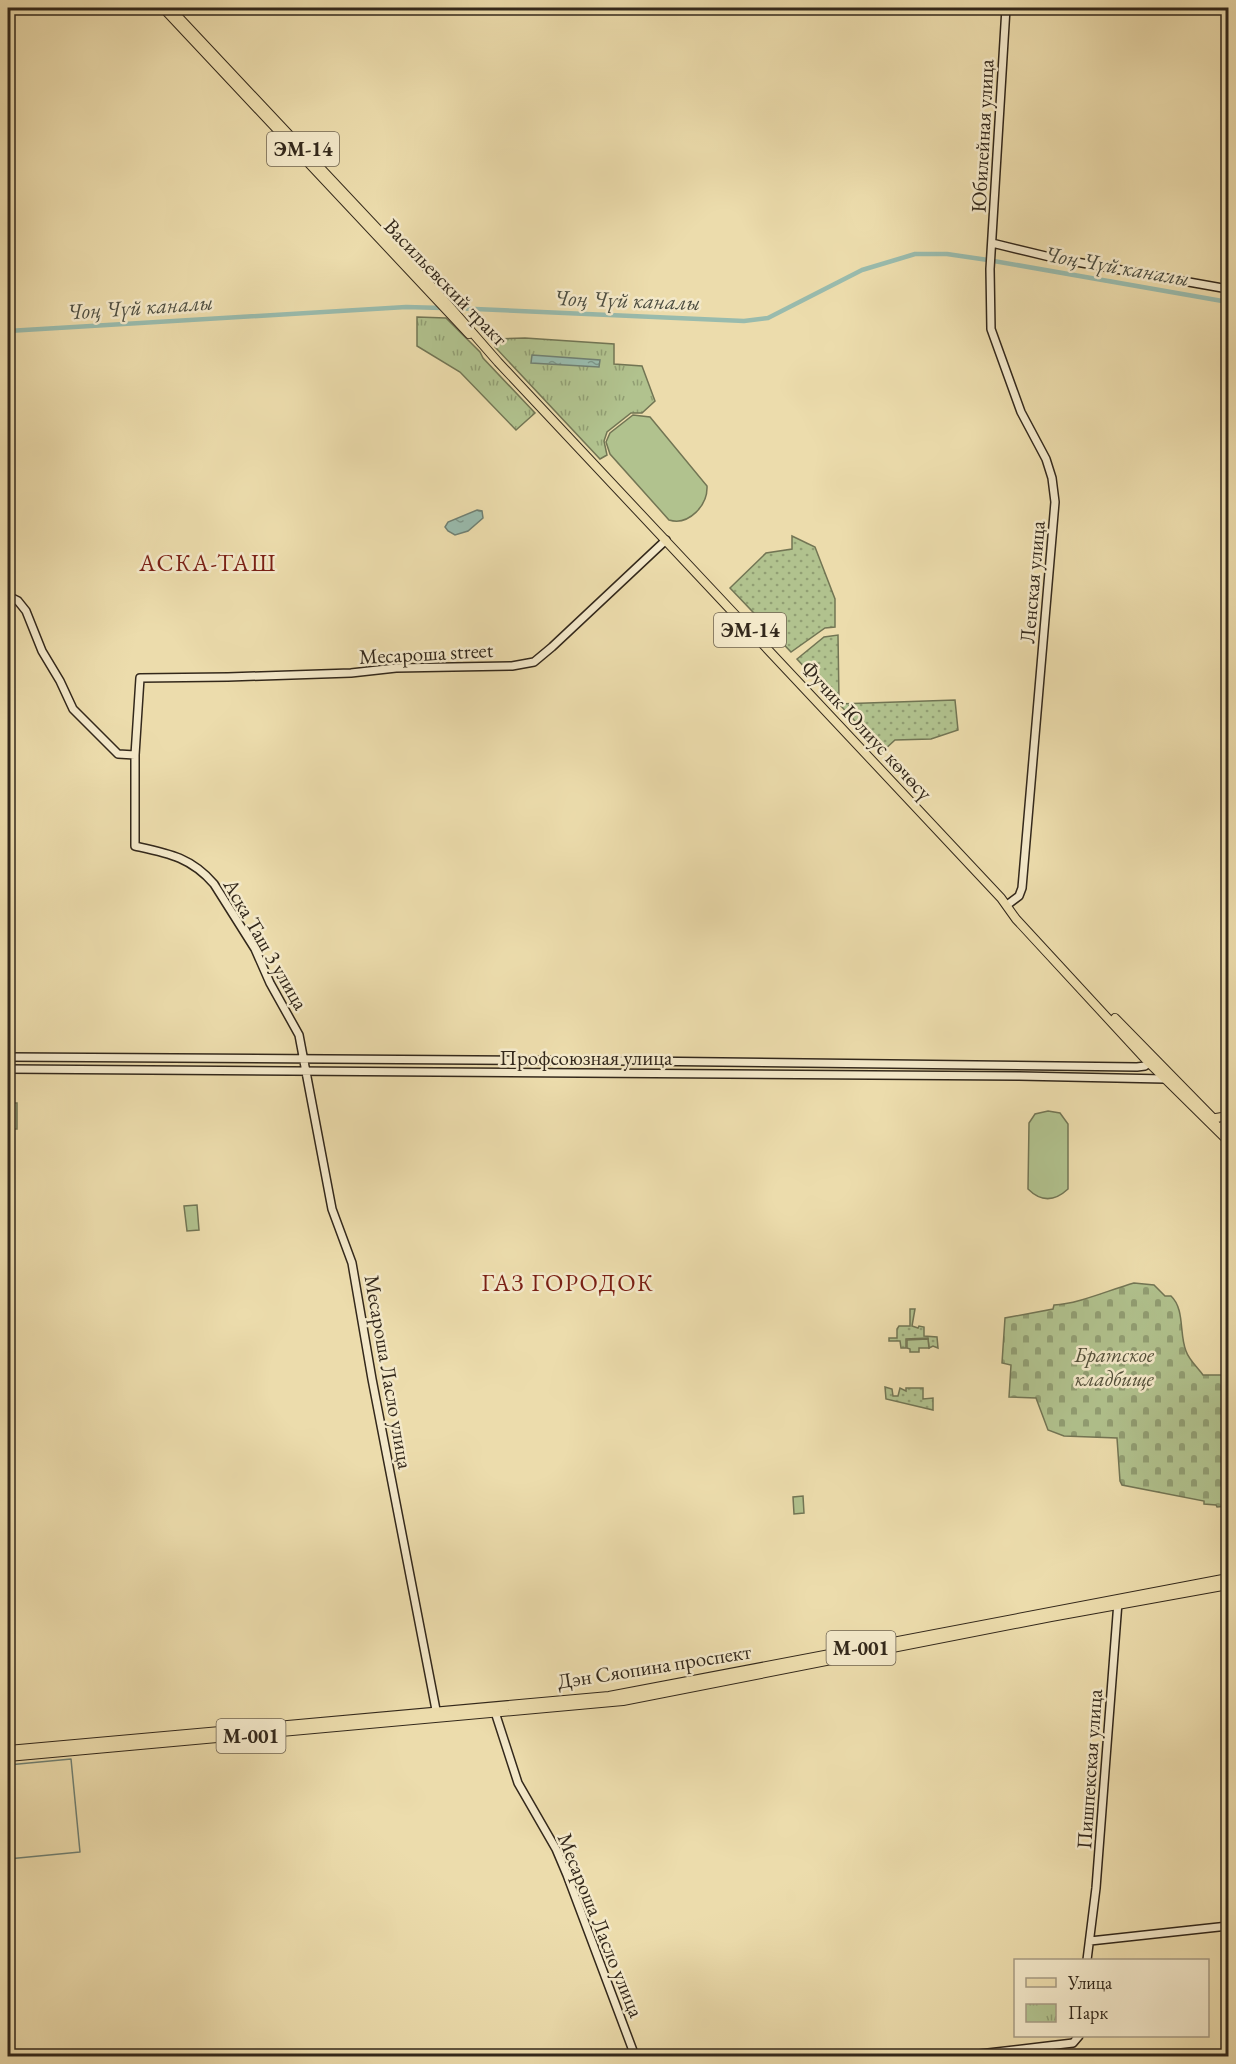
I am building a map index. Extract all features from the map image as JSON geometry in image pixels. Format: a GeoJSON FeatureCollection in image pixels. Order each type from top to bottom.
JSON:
{"type":"FeatureCollection","features":[{"type":"Feature","properties":{"kind":"main road","name":"Васильевский тракт"},"geometry":{"type":"LineString","coordinates":[[163,8],[432,291]]}},
{"type":"Feature","properties":{"kind":"main road","name":"Васильевский тракт"},"geometry":{"type":"LineString","coordinates":[[170,8],[498,362]]}},
{"type":"Feature","properties":{"kind":"main road","name":"Фучик Юлиус көчөсү"},"geometry":{"type":"LineString","coordinates":[[498,362],[1013,912],[1016,919],[1228,1141]]}},
{"type":"Feature","properties":{"kind":"main road","name":"Фучик Юлиус көчөсү"},"geometry":{"type":"LineString","coordinates":[[1151,1061],[1165,1079],[1209,1119]]}},
{"type":"Feature","properties":{"kind":"main road"},"geometry":{"type":"LineString","coordinates":[[1209,1119],[1228,1116]]}},
{"type":"Feature","properties":{"kind":"main road"},"geometry":{"type":"LineString","coordinates":[[1217,1128],[1228,1124]]}},
{"type":"Feature","properties":{"kind":"main road","name":"Дэн Сяопина проспект"},"geometry":{"type":"LineString","coordinates":[[1118,1602],[1228,1578]]}},
{"type":"Feature","properties":{"kind":"main road","name":"Дэн Сяопина проспект"},"geometry":{"type":"LineString","coordinates":[[8,1750],[494,1710],[629,1693],[1118,1602],[1228,1585]]}},
{"type":"Feature","properties":{"kind":"main road","name":"Дэн Сяопина проспект"},"geometry":{"type":"LineString","coordinates":[[8,1757],[437,1714]]}},
{"type":"Feature","properties":{"kind":"street","name":"Юбилейная улица"},"geometry":{"type":"LineString","coordinates":[[990,266],[1006,8]]}},
{"type":"Feature","properties":{"kind":"street"},"geometry":{"type":"LineString","coordinates":[[992,244],[1054,258],[1228,289]]}},
{"type":"Feature","properties":{"kind":"street","name":"Ленская улица"},"geometry":{"type":"LineString","coordinates":[[990,266],[990,310],[995,343],[1021,412],[1046,459],[1052,478],[1055,502],[1022,888],[1019,896],[1006,905]]}},
{"type":"Feature","properties":{"kind":"street","name":"Месароша street"},"geometry":{"type":"LineString","coordinates":[[135,755],[140,678],[351,673],[396,669],[512,666],[534,662],[552,648],[666,540]]}},
{"type":"Feature","properties":{"kind":"street"},"geometry":{"type":"LineString","coordinates":[[8,596],[18,601],[26,610],[42,651],[73,709],[118,754],[135,755]]}},
{"type":"Feature","properties":{"kind":"street","name":"Аска Таш 3 улица"},"geometry":{"type":"LineString","coordinates":[[135,755],[135,846],[176,855],[206,874],[255,949],[273,989],[299,1035]]}},
{"type":"Feature","properties":{"kind":"street","name":"Месароша Ласло улица"},"geometry":{"type":"LineString","coordinates":[[299,1035],[332,1209],[354,1272],[372,1379],[437,1714]]}},
{"type":"Feature","properties":{"kind":"street","name":"Профсоюзная улица"},"geometry":{"type":"LineString","coordinates":[[8,1057],[1137,1067],[1151,1061]]}},
{"type":"Feature","properties":{"kind":"street","name":"Профсоюзная улица"},"geometry":{"type":"LineString","coordinates":[[8,1069],[1165,1079]]}},
{"type":"Feature","properties":{"kind":"street","name":"Пишпекская улица"},"geometry":{"type":"LineString","coordinates":[[1087,1959],[1095,1905],[1118,1602]]}},
{"type":"Feature","properties":{"kind":"street","name":"Месароша Ласло улица"},"geometry":{"type":"LineString","coordinates":[[494,1710],[518,1782],[556,1849],[567,1875],[635,2056]]}},
{"type":"Feature","properties":{"kind":"street"},"geometry":{"type":"LineString","coordinates":[[1090,1941],[1228,1926]]}},
{"type":"Feature","properties":{"kind":"street"},"geometry":{"type":"LineString","coordinates":[[962,2056],[1073,2043],[1078,2037]]}},
{"type":"Feature","properties":{"kind":"green space"},"geometry":{"type":"Polygon","coordinates":[[[417,317],[446,318],[535,413],[516,430],[460,372],[417,346],[417,317]]]}},
{"type":"Feature","properties":{"kind":"green space"},"geometry":{"type":"Polygon","coordinates":[[[525,338],[614,344],[614,364],[642,366],[655,401],[642,413],[631,413],[607,432],[604,441],[607,455],[600,459],[495,347],[494,339],[525,338]]]}},
{"type":"Feature","properties":{"kind":"green space"},"geometry":{"type":"Polygon","coordinates":[[[633,415],[650,417],[707,486],[701,507],[690,517],[684,520],[669,520],[610,454],[606,442],[610,433],[633,415]]]}},
{"type":"Feature","properties":{"kind":"green space"},"geometry":{"type":"Polygon","coordinates":[[[792,536],[815,547],[835,599],[835,627],[825,628],[791,652],[730,588],[766,553],[792,549],[792,536]]]}},
{"type":"Feature","properties":{"kind":"green space"},"geometry":{"type":"Polygon","coordinates":[[[838,635],[839,701],[837,703],[797,659],[824,637],[838,635]]]}},
{"type":"Feature","properties":{"kind":"green space"},"geometry":{"type":"Polygon","coordinates":[[[955,700],[958,730],[931,739],[895,740],[883,751],[839,704],[955,700]]]}},
{"type":"Feature","properties":{"kind":"green space"},"geometry":{"type":"Polygon","coordinates":[[[8,1103],[17,1103],[17,1129],[8,1129],[8,1103]]]}},
{"type":"Feature","properties":{"kind":"green space"},"geometry":{"type":"Polygon","coordinates":[[[1048,1111],[1060,1113],[1068,1124],[1068,1189],[1048,1199],[1028,1189],[1029,1123],[1035,1114],[1048,1111]]]}},
{"type":"Feature","properties":{"kind":"green space"},"geometry":{"type":"Polygon","coordinates":[[[197,1205],[199,1230],[187,1231],[184,1206],[197,1205]]]}},
{"type":"Feature","properties":{"kind":"green space","name":"Братское кладбище"},"geometry":{"type":"Polygon","coordinates":[[[1134,1283],[1154,1285],[1165,1296],[1171,1296],[1175,1301],[1180,1315],[1186,1351],[1203,1375],[1228,1375],[1228,1506],[1217,1507],[1204,1504],[1204,1501],[1122,1485],[1117,1438],[1064,1436],[1048,1430],[1036,1398],[1009,1397],[1011,1365],[1002,1363],[1005,1318],[1053,1309],[1054,1305],[1083,1299],[1134,1283]]]}},
{"type":"Feature","properties":{"kind":"green space"},"geometry":{"type":"Polygon","coordinates":[[[910,1309],[915,1309],[912,1326],[924,1327],[924,1336],[937,1337],[938,1348],[933,1346],[929,1348],[928,1338],[906,1339],[906,1348],[901,1348],[900,1341],[889,1341],[889,1338],[897,1338],[899,1326],[910,1326],[910,1309]]]}},
{"type":"Feature","properties":{"kind":"green space"},"geometry":{"type":"Polygon","coordinates":[[[928,1339],[929,1348],[919,1348],[919,1352],[910,1352],[907,1348],[907,1340],[928,1339]]]}},
{"type":"Feature","properties":{"kind":"green space"},"geometry":{"type":"Polygon","coordinates":[[[885,1387],[892,1389],[893,1396],[898,1396],[900,1388],[906,1391],[906,1388],[923,1388],[923,1399],[933,1398],[933,1410],[886,1399],[885,1387]]]}},
{"type":"Feature","properties":{"kind":"green space"},"geometry":{"type":"Polygon","coordinates":[[[803,1496],[804,1513],[794,1514],[793,1497],[803,1496]]]}},
{"type":"Feature","properties":{"kind":"water"},"geometry":{"type":"Polygon","coordinates":[[[532,355],[600,360],[599,367],[531,363],[532,355]]]}},
{"type":"Feature","properties":{"kind":"water"},"geometry":{"type":"Polygon","coordinates":[[[477,510],[482,511],[483,518],[468,531],[455,535],[445,527],[448,522],[477,510]]]}},
{"type":"Feature","properties":{"kind":"waterway","name":"Чоң Чүй каналы"},"geometry":{"type":"LineString","coordinates":[[452,308],[744,321],[768,318],[862,270],[915,254],[947,254],[988,260],[1228,302]]}},
{"type":"Feature","properties":{"kind":"waterway","name":"Чоң Чүй каналы"},"geometry":{"type":"LineString","coordinates":[[8,331],[406,307],[443,308]]}},
{"type":"Feature","properties":{"kind":"waterway"},"geometry":{"type":"LineString","coordinates":[[8,1765],[71,1759],[80,1852],[8,1859]]}},
{"type":"Feature","properties":{"kind":"district","name":"АСКА-ТАШ"},"geometry":{"type":"Point","coordinates":[208,562]}},
{"type":"Feature","properties":{"kind":"district","name":"ГАЗ ГОРОДОК"},"geometry":{"type":"Point","coordinates":[568,1282]}}]}
